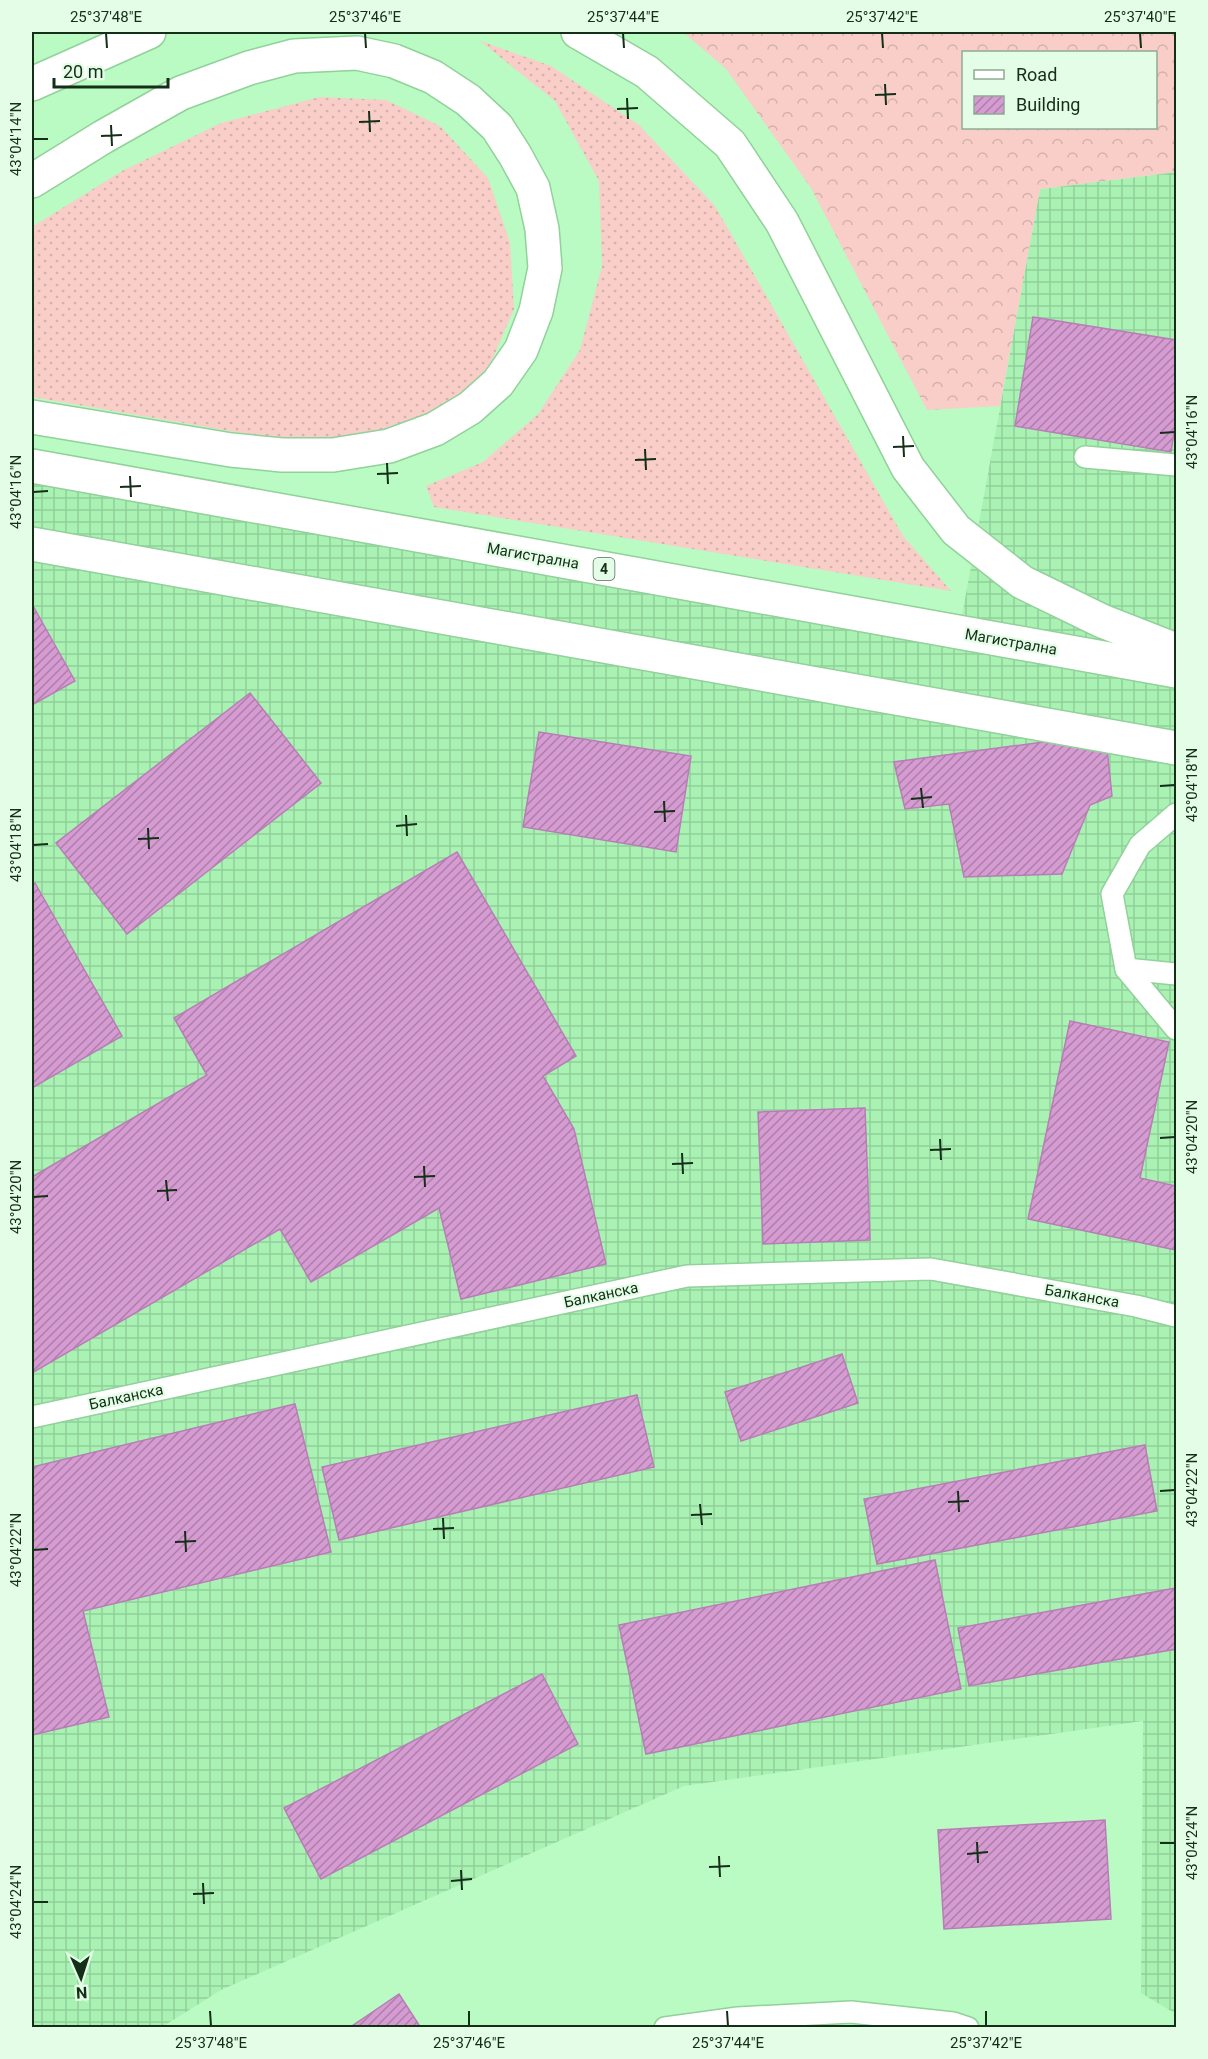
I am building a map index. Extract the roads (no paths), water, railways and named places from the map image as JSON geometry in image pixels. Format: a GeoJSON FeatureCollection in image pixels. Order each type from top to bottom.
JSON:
{"type":"FeatureCollection","features":[{"type":"Feature","properties":{"kind":"main road"},"geometry":{"type":"LineString","coordinates":[[32,84],[149,32]]}},
{"type":"Feature","properties":{"kind":"main road"},"geometry":{"type":"LineString","coordinates":[[578,32],[647,72],[730,144],[782,222],[908,468],[956,530],[1022,582],[1102,621],[1176,650]]}},
{"type":"Feature","properties":{"kind":"main road"},"geometry":{"type":"LineString","coordinates":[[32,182],[103,137],[181,93],[249,68],[294,56],[357,53],[394,61],[434,77],[468,100],[497,127],[533,188],[542,229],[545,268],[536,311],[521,350],[498,382],[470,408],[435,429],[388,446],[333,455],[282,455],[231,450],[32,417]]}},
{"type":"Feature","properties":{"kind":"main road","name":"Магистрална"},"geometry":{"type":"LineString","coordinates":[[32,466],[1176,671]]}},
{"type":"Feature","properties":{"kind":"main road"},"geometry":{"type":"LineString","coordinates":[[32,544],[1176,748]]}},
{"type":"Feature","properties":{"kind":"lane"},"geometry":{"type":"LineString","coordinates":[[1085,457],[1176,465]]}},
{"type":"Feature","properties":{"kind":"lane"},"geometry":{"type":"LineString","coordinates":[[1176,814],[1140,844],[1112,894],[1126,969],[1176,1029]]}},
{"type":"Feature","properties":{"kind":"lane"},"geometry":{"type":"LineString","coordinates":[[1126,969],[1176,974]]}},
{"type":"Feature","properties":{"kind":"lane","name":"Балканска"},"geometry":{"type":"LineString","coordinates":[[32,1418],[687,1276],[932,1269],[1136,1306],[1176,1316]]}},
{"type":"Feature","properties":{"kind":"lane"},"geometry":{"type":"LineString","coordinates":[[665,2028],[738,2018],[851,2012],[953,2023],[968,2028]]}}]}
